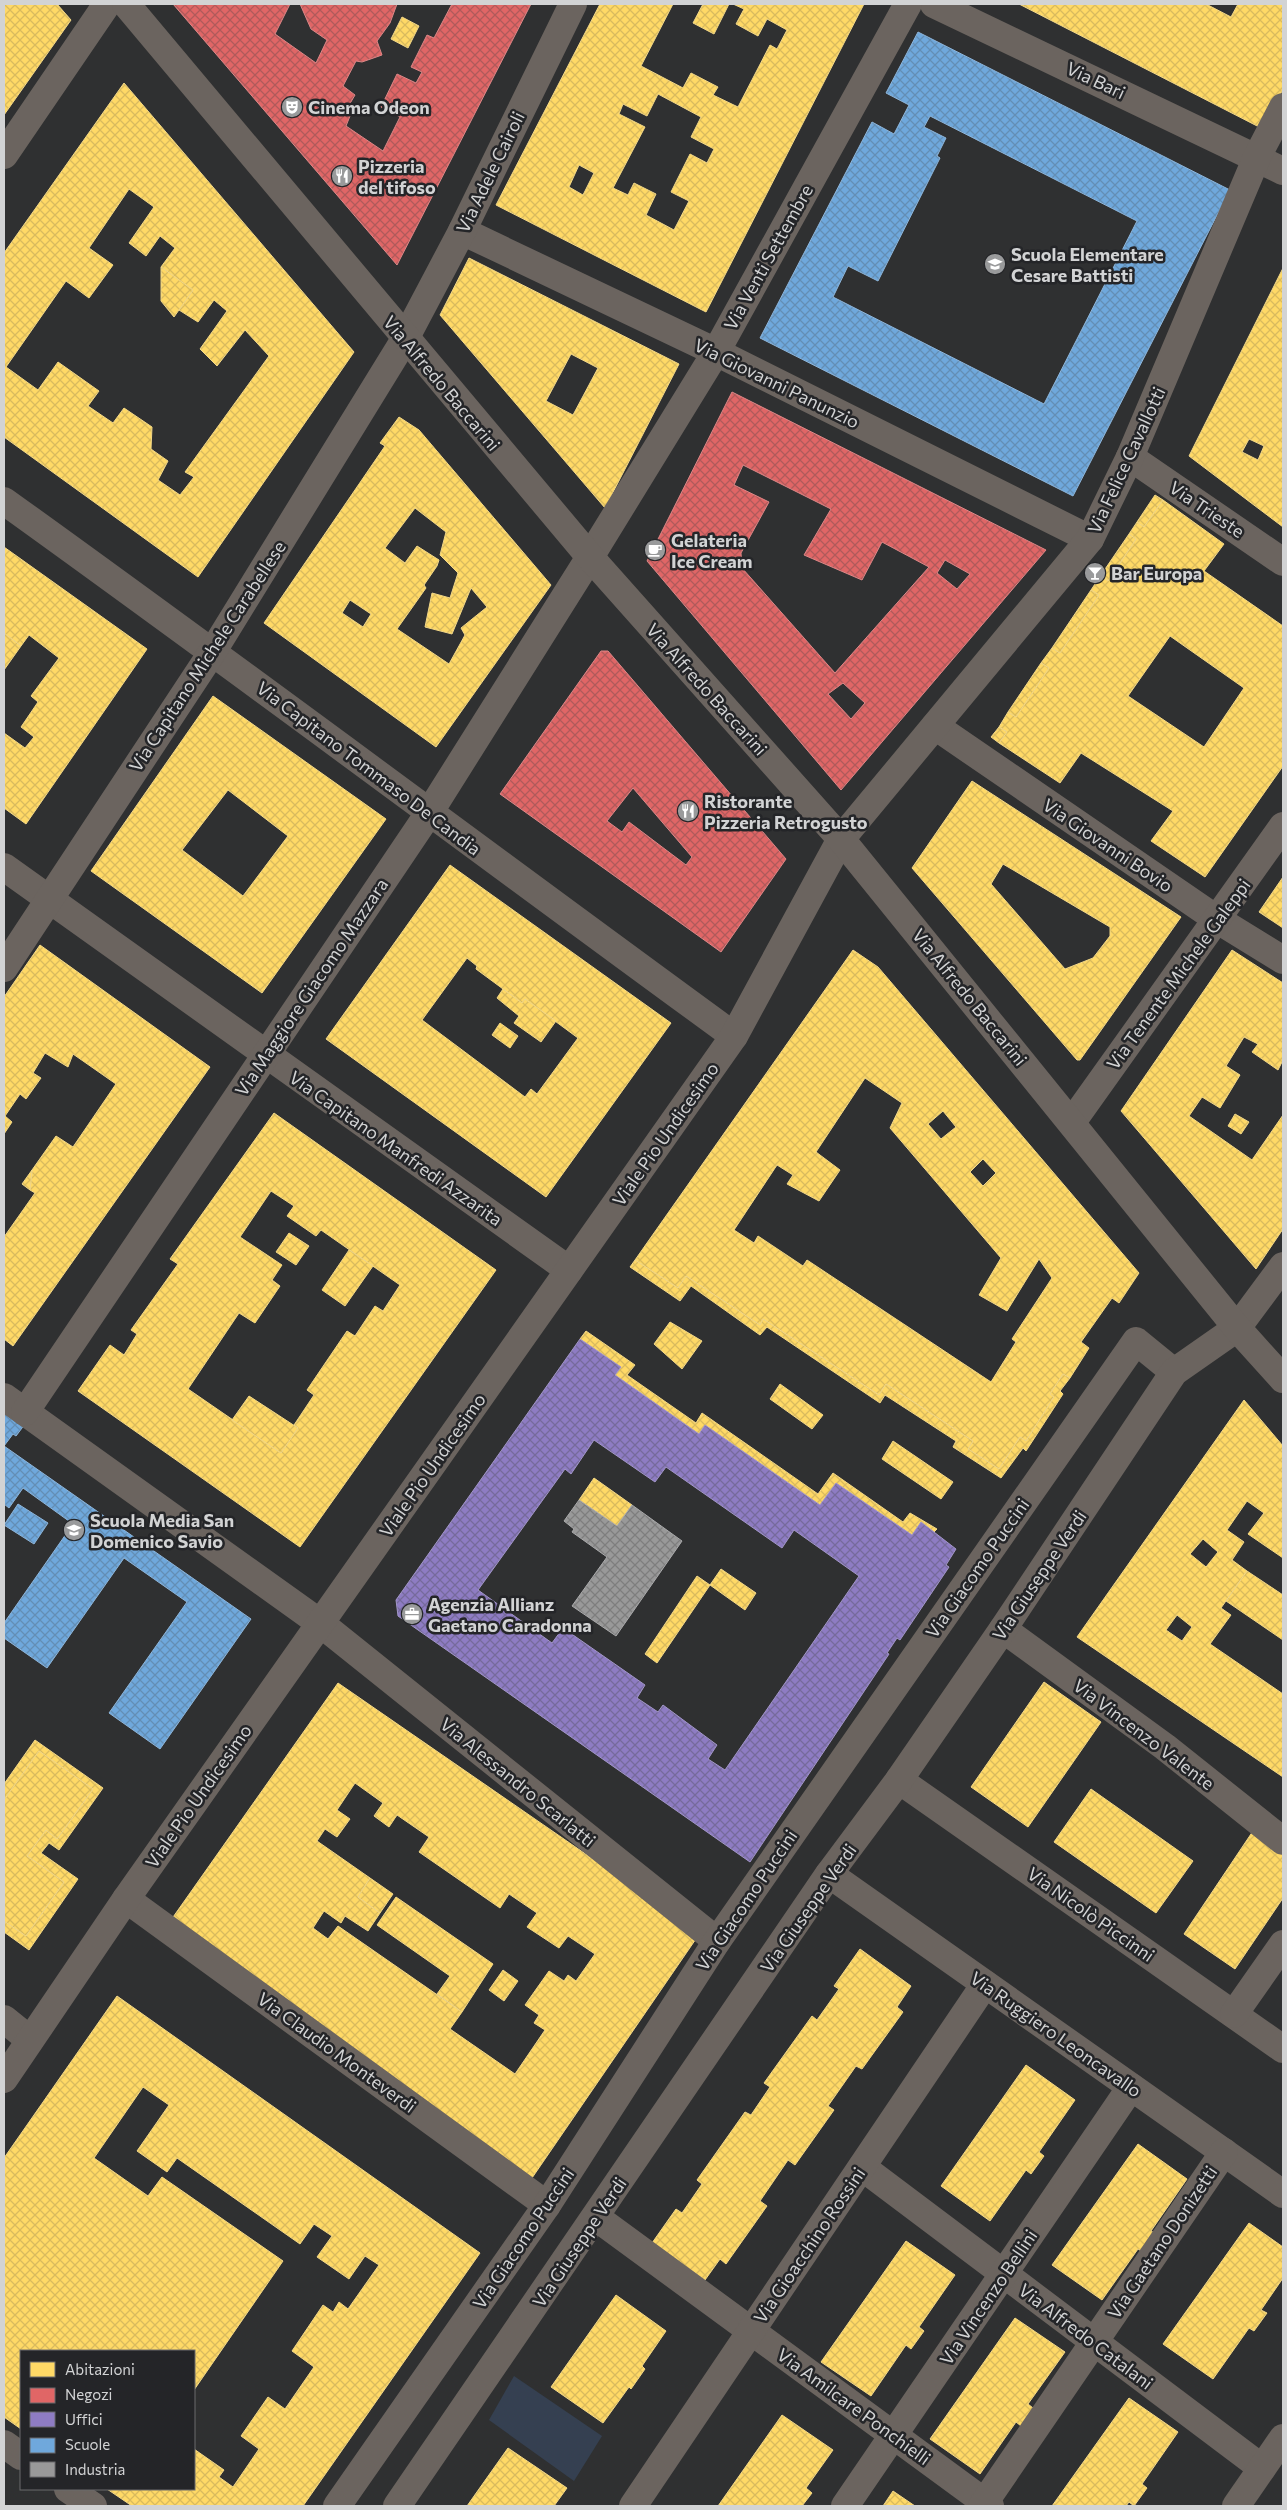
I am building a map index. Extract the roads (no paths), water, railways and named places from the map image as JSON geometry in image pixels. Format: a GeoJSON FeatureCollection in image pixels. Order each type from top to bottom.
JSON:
{"type":"FeatureCollection","features":[{"type":"Feature","properties":{"kind":"street"},"geometry":{"type":"LineString","coordinates":[[4,155],[107,4]]}},
{"type":"Feature","properties":{"kind":"street","name":"Via Alfredo Baccarini"},"geometry":{"type":"LineString","coordinates":[[126,4],[405,339],[590,557],[841,839],[1237,1328],[1283,1379]]}},
{"type":"Feature","properties":{"kind":"street","name":"Via Adele Cairoli"},"geometry":{"type":"LineString","coordinates":[[405,339],[462,231],[573,4]]}},
{"type":"Feature","properties":{"kind":"street","name":"Via Venti Settembre"},"geometry":{"type":"LineString","coordinates":[[590,557],[716,352],[908,4]]}},
{"type":"Feature","properties":{"kind":"street","name":"Via Bari"},"geometry":{"type":"LineString","coordinates":[[934,4],[1283,171]]}},
{"type":"Feature","properties":{"kind":"street","name":"Via Felice Cavallotti"},"geometry":{"type":"LineString","coordinates":[[841,839],[1090,539],[1130,457],[1257,157],[1283,108]]}},
{"type":"Feature","properties":{"kind":"street","name":"Via Giovanni Panunzio"},"geometry":{"type":"LineString","coordinates":[[462,231],[716,352],[1090,539]]}},
{"type":"Feature","properties":{"kind":"street","name":"Via Capitano Michele Carabellese"},"geometry":{"type":"LineString","coordinates":[[4,968],[213,651],[405,339]]}},
{"type":"Feature","properties":{"kind":"street","name":"Via Trieste"},"geometry":{"type":"LineString","coordinates":[[1130,457],[1283,562]]}},
{"type":"Feature","properties":{"kind":"street","name":"Via Capitano Tommaso De Candia"},"geometry":{"type":"LineString","coordinates":[[4,501],[213,651],[429,813],[734,1036]]}},
{"type":"Feature","properties":{"kind":"street","name":"Via Maggiore Giacomo Mazzara"},"geometry":{"type":"LineString","coordinates":[[14,1404],[265,1056],[429,813],[590,557]]}},
{"type":"Feature","properties":{"kind":"street","name":"Via Giovanni Bovio"},"geometry":{"type":"LineString","coordinates":[[935,726],[1218,920],[1283,960]]}},
{"type":"Feature","properties":{"kind":"street","name":"Via Tenente Michele Galeppi"},"geometry":{"type":"LineString","coordinates":[[1072,1122],[1218,920],[1283,826]]}},
{"type":"Feature","properties":{"kind":"street","name":"Viale Pio Undicesimo"},"geometry":{"type":"LineString","coordinates":[[4,2079],[126,1899],[734,1036],[841,839]]}},
{"type":"Feature","properties":{"kind":"street","name":"Via Capitano Manfredi Azzarita"},"geometry":{"type":"LineString","coordinates":[[4,867],[265,1056],[569,1270]]}},
{"type":"Feature","properties":{"kind":"street","name":"Via Giuseppe Verdi"},"geometry":{"type":"LineString","coordinates":[[397,2506],[597,2218],[829,1874],[898,1780],[1003,1629],[1174,1372],[1237,1328],[1283,1266]]}},
{"type":"Feature","properties":{"kind":"street","name":"Via Giacomo Puccini"},"geometry":{"type":"LineString","coordinates":[[337,2506],[547,2205],[717,1941],[1136,1341],[1174,1372]]}},
{"type":"Feature","properties":{"kind":"street","name":"Via Alessandro Scarlatti"},"geometry":{"type":"LineString","coordinates":[[14,1404],[320,1623],[717,1941]]}},
{"type":"Feature","properties":{"kind":"street","name":"Via Vincenzo Valente"},"geometry":{"type":"LineString","coordinates":[[1003,1629],[1165,1747],[1283,1842]]}},
{"type":"Feature","properties":{"kind":"street","name":"Via Nicolò Piccinni"},"geometry":{"type":"LineString","coordinates":[[898,1780],[1283,2049]]}},
{"type":"Feature","properties":{"kind":"street","name":"Via Ruggiero Leoncavallo"},"geometry":{"type":"LineString","coordinates":[[829,1874],[1283,2194]]}},
{"type":"Feature","properties":{"kind":"street","name":"Via Claudio Monteverdi"},"geometry":{"type":"LineString","coordinates":[[126,1899],[547,2205]]}},
{"type":"Feature","properties":{"kind":"street"},"geometry":{"type":"LineString","coordinates":[[1234,2014],[1283,1944]]}},
{"type":"Feature","properties":{"kind":"street","name":"Via Gioacchino Rossini"},"geometry":{"type":"LineString","coordinates":[[633,2506],[985,1984]]}},
{"type":"Feature","properties":{"kind":"street"},"geometry":{"type":"LineString","coordinates":[[4,2019],[30,2040]]}},
{"type":"Feature","properties":{"kind":"street","name":"Via Vincenzo Bellini"},"geometry":{"type":"LineString","coordinates":[[845,2506],[1131,2087]]}},
{"type":"Feature","properties":{"kind":"street","name":"Via Gaetano Donizetti"},"geometry":{"type":"LineString","coordinates":[[986,2505],[1094,2342],[1224,2152]]}},
{"type":"Feature","properties":{"kind":"street","name":"Via Alfredo Catalani"},"geometry":{"type":"LineString","coordinates":[[862,2167],[1262,2468]]}},
{"type":"Feature","properties":{"kind":"street","name":"Via Amilcare Ponchielli"},"geometry":{"type":"LineString","coordinates":[[597,2218],[894,2435],[986,2505]]}},
{"type":"Feature","properties":{"kind":"street"},"geometry":{"type":"LineString","coordinates":[[1236,2506],[1283,2438]]}},
{"type":"Feature","properties":{"kind":"street"},"geometry":{"type":"LineString","coordinates":[[4,2444],[20,2455]]}},
{"type":"Feature","properties":{"kind":"street"},"geometry":{"type":"LineString","coordinates":[[69,2490],[93,2506]]}},
{"type":"Feature","properties":{"kind":"place","name":"Cinema Odeon"},"geometry":{"type":"Point","coordinates":[292,107]}},
{"type":"Feature","properties":{"kind":"place","name":"Pizzeria del tifoso"},"geometry":{"type":"Point","coordinates":[342,176]}},
{"type":"Feature","properties":{"kind":"place","name":"Scuola Elementare Cesare Battisti"},"geometry":{"type":"Point","coordinates":[995,264]}},
{"type":"Feature","properties":{"kind":"place","name":"Gelateria Ice Cream"},"geometry":{"type":"Point","coordinates":[655,550]}},
{"type":"Feature","properties":{"kind":"place","name":"Bar Europa"},"geometry":{"type":"Point","coordinates":[1095,573]}},
{"type":"Feature","properties":{"kind":"place","name":"Ristorante Pizzeria Retrogusto"},"geometry":{"type":"Point","coordinates":[688,811]}},
{"type":"Feature","properties":{"kind":"place","name":"Scuola Media San Domenico Savio"},"geometry":{"type":"Point","coordinates":[74,1530]}},
{"type":"Feature","properties":{"kind":"place","name":"Agenzia Allianz Gaetano Caradonna"},"geometry":{"type":"Point","coordinates":[412,1614]}}]}
